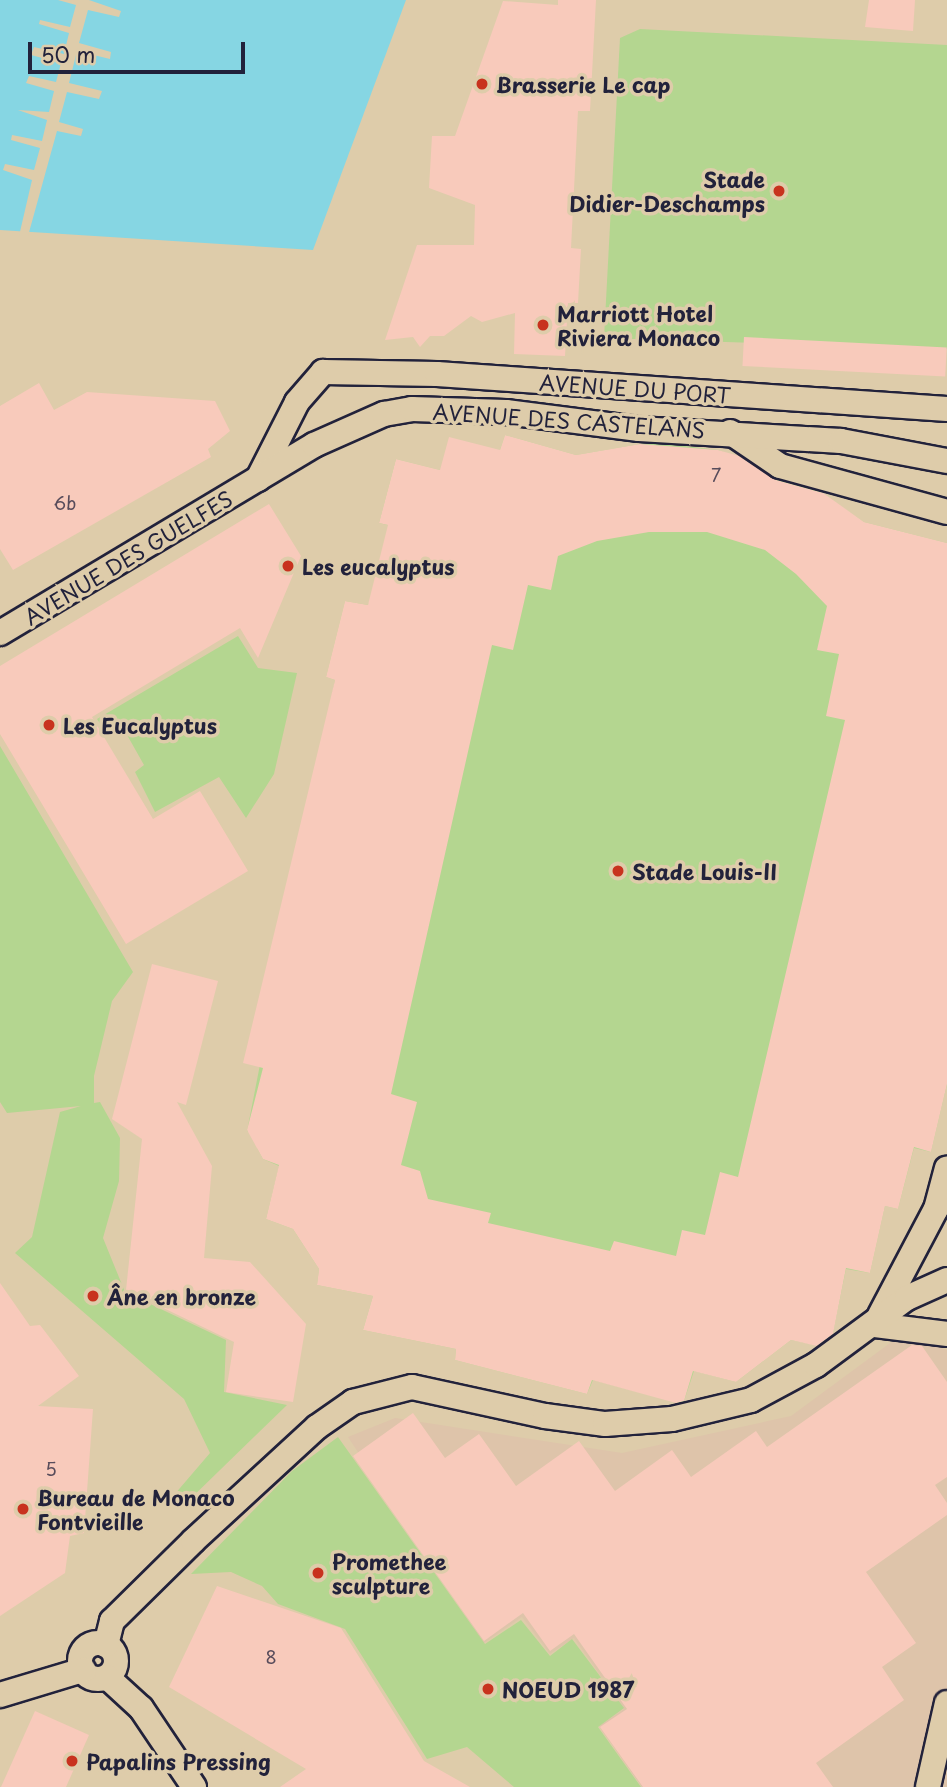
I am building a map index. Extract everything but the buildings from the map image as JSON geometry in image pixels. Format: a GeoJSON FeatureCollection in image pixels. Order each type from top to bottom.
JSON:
{"type":"FeatureCollection","features":[{"type":"Feature","properties":{"kind":"street","name":"AVENUE DU PORT"},"geometry":{"type":"LineString","coordinates":[[257,480],[297,402],[323,372],[438,374],[947,409]]}},
{"type":"Feature","properties":{"kind":"street","name":"AVENUE DES CASTELANS"},"geometry":{"type":"LineString","coordinates":[[257,480],[346,428],[412,409],[841,441],[947,461]]}},
{"type":"Feature","properties":{"kind":"street","name":"AVENUE DES CASTELANS"},"geometry":{"type":"LineString","coordinates":[[730,432],[780,466],[947,512]]}},
{"type":"Feature","properties":{"kind":"street","name":"AVENUE DES GUELFES"},"geometry":{"type":"LineString","coordinates":[[0,633],[257,480]]}},
{"type":"Feature","properties":{"kind":"street"},"geometry":{"type":"LineString","coordinates":[[875,1325],[936,1209],[947,1168]]}},
{"type":"Feature","properties":{"kind":"street"},"geometry":{"type":"LineString","coordinates":[[107,1677],[116,1661],[106,1645],[112,1621],[317,1427],[353,1402],[412,1387],[557,1418],[605,1424],[672,1419],[751,1399],[875,1325],[907,1298],[947,1280]]}},
{"type":"Feature","properties":{"kind":"street"},"geometry":{"type":"LineString","coordinates":[[875,1325],[947,1334]]}},
{"type":"Feature","properties":{"kind":"street"},"geometry":{"type":"LineString","coordinates":[[82,1670],[86,1648],[106,1645]]}},
{"type":"Feature","properties":{"kind":"street"},"geometry":{"type":"LineString","coordinates":[[82,1670],[90,1678],[107,1677],[141,1708],[194,1787]]}},
{"type":"Feature","properties":{"kind":"street"},"geometry":{"type":"LineString","coordinates":[[0,1695],[82,1670]]}},
{"type":"Feature","properties":{"kind":"street"},"geometry":{"type":"LineString","coordinates":[[928,1787],[947,1703]]}},
{"type":"Feature","properties":{"kind":"shaded area"},"geometry":{"type":"Polygon","coordinates":[[[901,1335],[947,1350],[947,1787],[642,1787],[599,1726],[624,1709],[574,1638],[550,1654],[522,1617],[484,1643],[348,1437],[395,1418],[622,1453],[791,1416],[901,1335]]]}},
{"type":"Feature","properties":{"kind":"green space","name":"Stade Didier-Deschamps"},"geometry":{"type":"Polygon","coordinates":[[[640,29],[947,45],[947,349],[604,338],[620,38],[640,29]]]}},
{"type":"Feature","properties":{"kind":"green space","name":"Stade Louis-II"},"geometry":{"type":"Polygon","coordinates":[[[505,435],[576,455],[652,442],[718,450],[802,480],[864,522],[947,543],[947,1084],[931,1152],[914,1148],[898,1209],[885,1206],[870,1273],[846,1269],[830,1348],[791,1340],[736,1382],[694,1371],[683,1404],[593,1380],[587,1394],[455,1360],[456,1349],[363,1330],[373,1296],[317,1285],[319,1269],[293,1229],[266,1219],[279,1166],[263,1159],[257,1148],[269,1140],[247,1131],[335,680],[326,677],[345,601],[368,605],[404,529],[379,523],[396,459],[440,470],[500,450],[505,435]]]}},
{"type":"Feature","properties":{"kind":"green space"},"geometry":{"type":"Polygon","coordinates":[[[238,636],[258,668],[297,673],[274,774],[246,818],[219,777],[155,812],[135,772],[144,765],[122,726],[105,731],[97,719],[238,636]]]}},
{"type":"Feature","properties":{"kind":"green space"},"geometry":{"type":"Polygon","coordinates":[[[0,746],[133,972],[112,1001],[94,1076],[94,1103],[100,1102],[120,1138],[119,1181],[103,1238],[125,1292],[226,1340],[224,1392],[287,1405],[183,1506],[174,1495],[210,1453],[184,1399],[15,1253],[32,1237],[60,1112],[81,1106],[7,1113],[0,1102],[0,746]]]}},
{"type":"Feature","properties":{"kind":"green space"},"geometry":{"type":"Polygon","coordinates":[[[338,1437],[485,1644],[521,1620],[550,1656],[572,1639],[624,1708],[598,1727],[641,1787],[514,1787],[467,1747],[427,1759],[345,1629],[278,1604],[262,1586],[231,1572],[191,1574],[292,1471],[338,1437]]]}},
{"type":"Feature","properties":{"kind":"water"},"geometry":{"type":"Polygon","coordinates":[[[0,0],[406,0],[313,250],[0,230],[0,0]]]}},
{"type":"Feature","properties":{"kind":"pier"},"geometry":{"type":"Polygon","coordinates":[[[58,0],[89,0],[121,11],[119,17],[88,10],[79,43],[111,52],[110,59],[77,51],[69,83],[102,91],[99,99],[67,92],[59,122],[83,129],[81,136],[57,131],[28,236],[19,236],[32,180],[3,170],[5,164],[34,170],[40,148],[11,140],[12,135],[42,141],[47,120],[18,110],[49,112],[54,91],[26,83],[29,76],[56,82],[61,63],[31,55],[34,47],[64,54],[69,33],[39,24],[40,20],[70,27],[76,5],[58,0]]]}},
{"type":"Feature","properties":{"kind":"place","name":"Brasserie Le cap"},"geometry":{"type":"Point","coordinates":[482,84]}},
{"type":"Feature","properties":{"kind":"place","name":"Stade Didier-Deschamps"},"geometry":{"type":"Point","coordinates":[779,191]}},
{"type":"Feature","properties":{"kind":"place","name":"Marriott Hotel Riviera Monaco"},"geometry":{"type":"Point","coordinates":[543,325]}},
{"type":"Feature","properties":{"kind":"place","name":"Les eucalyptus"},"geometry":{"type":"Point","coordinates":[288,566]}},
{"type":"Feature","properties":{"kind":"place","name":"Les Eucalyptus"},"geometry":{"type":"Point","coordinates":[49,725]}},
{"type":"Feature","properties":{"kind":"place","name":"Stade Louis-II"},"geometry":{"type":"Point","coordinates":[618,871]}},
{"type":"Feature","properties":{"kind":"place","name":"Âne en bronze"},"geometry":{"type":"Point","coordinates":[93,1296]}},
{"type":"Feature","properties":{"kind":"place","name":"Bureau de Monaco Fontvieille"},"geometry":{"type":"Point","coordinates":[23,1509]}},
{"type":"Feature","properties":{"kind":"place","name":"Promethee sculpture"},"geometry":{"type":"Point","coordinates":[318,1573]}},
{"type":"Feature","properties":{"kind":"place","name":"NOEUD 1987"},"geometry":{"type":"Point","coordinates":[488,1689]}},
{"type":"Feature","properties":{"kind":"place","name":"Papalins Pressing"},"geometry":{"type":"Point","coordinates":[72,1761]}}]}
